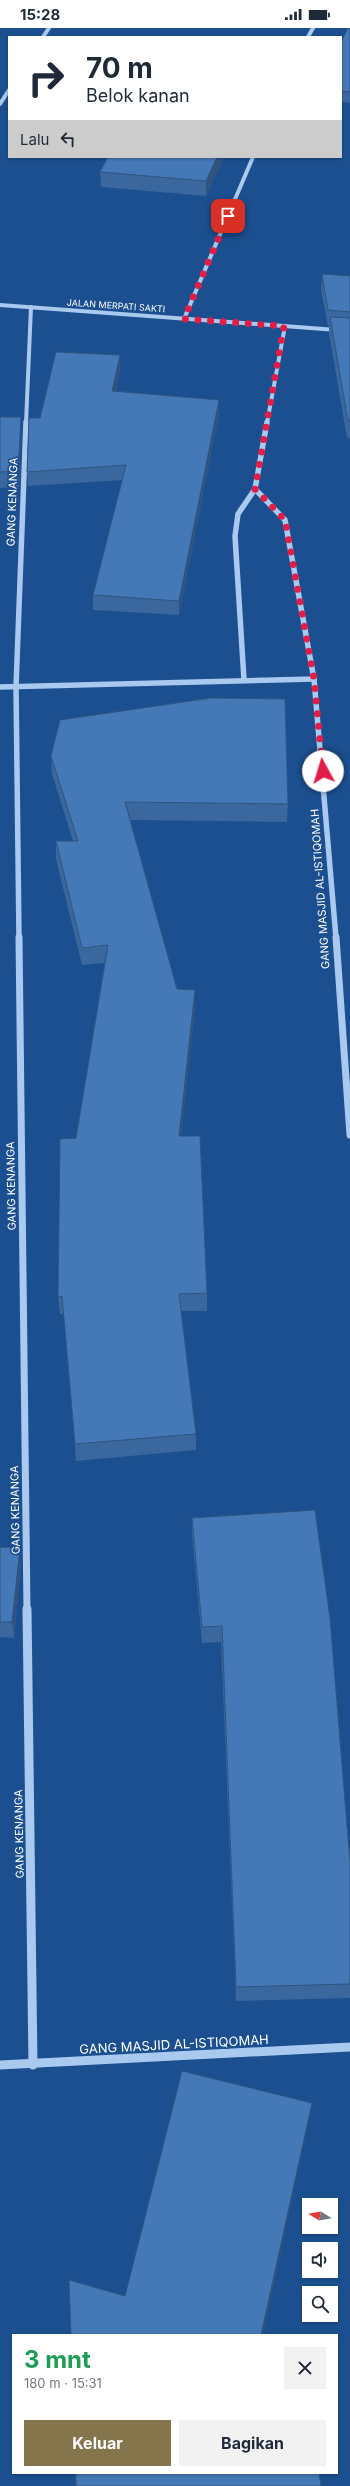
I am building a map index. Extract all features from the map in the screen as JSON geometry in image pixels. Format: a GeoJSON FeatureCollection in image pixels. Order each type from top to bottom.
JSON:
{"type":"FeatureCollection","features":[{"type":"Feature","properties":{"kind":"street"},"geometry":{"type":"LineString","coordinates":[[0,104],[8,92]]}},
{"type":"Feature","properties":{"kind":"street"},"geometry":{"type":"LineString","coordinates":[[184,319],[253,158]]}},
{"type":"Feature","properties":{"kind":"street","name":"JALAN MERPATI SAKTI"},"geometry":{"type":"LineString","coordinates":[[0,305],[350,331]]}},
{"type":"Feature","properties":{"kind":"street","name":"GANG KENANGA"},"geometry":{"type":"LineString","coordinates":[[30,307],[16,687],[33,2065]]}},
{"type":"Feature","properties":{"kind":"street"},"geometry":{"type":"LineString","coordinates":[[244,680],[235,536],[238,514],[255,489],[284,326]]}},
{"type":"Feature","properties":{"kind":"street","name":"GANG MASJID AL-ISTIQOMAH"},"geometry":{"type":"LineString","coordinates":[[255,489],[285,520],[314,679],[327,816],[350,1135]]}},
{"type":"Feature","properties":{"kind":"street"},"geometry":{"type":"LineString","coordinates":[[0,687],[314,679]]}},
{"type":"Feature","properties":{"kind":"street","name":"GANG MASJID AL-ISTIQOMAH"},"geometry":{"type":"LineString","coordinates":[[0,2065],[33,2065],[350,2047]]}},
{"type":"Feature","properties":{"kind":"building"},"geometry":{"type":"Polygon","coordinates":[[[348,28],[350,28],[350,92],[342,91],[342,40],[348,28]]]}},
{"type":"Feature","properties":{"kind":"building"},"geometry":{"type":"Polygon","coordinates":[[[107,158],[217,158],[206,181],[100,172],[107,158]]]}},
{"type":"Feature","properties":{"kind":"building"},"geometry":{"type":"Polygon","coordinates":[[[322,274],[350,276],[350,312],[328,310],[322,274]]]}},
{"type":"Feature","properties":{"kind":"building"},"geometry":{"type":"Polygon","coordinates":[[[330,317],[350,318],[350,421],[348,421],[330,317]]]}},
{"type":"Feature","properties":{"kind":"building"},"geometry":{"type":"Polygon","coordinates":[[[56,352],[120,355],[112,391],[219,400],[179,601],[93,595],[126,465],[27,472],[29,418],[40,418],[56,352]]]}},
{"type":"Feature","properties":{"kind":"building"},"geometry":{"type":"Polygon","coordinates":[[[0,417],[21,417],[18,471],[0,472],[0,417]]]}},
{"type":"Feature","properties":{"kind":"building"},"geometry":{"type":"Polygon","coordinates":[[[211,698],[285,699],[288,804],[125,802],[177,989],[195,990],[179,1136],[200,1136],[207,1293],[179,1294],[196,1434],[75,1444],[62,1296],[58,1297],[60,1139],[76,1138],[108,945],[82,948],[56,841],[78,841],[51,756],[60,720],[211,698]]]}},
{"type":"Feature","properties":{"kind":"building"},"geometry":{"type":"Polygon","coordinates":[[[315,1510],[330,1618],[350,1862],[350,1984],[236,1987],[222,1626],[202,1627],[192,1518],[315,1510]]]}},
{"type":"Feature","properties":{"kind":"building"},"geometry":{"type":"Polygon","coordinates":[[[0,1547],[20,1548],[12,1622],[0,1622],[0,1547]]]}},
{"type":"Feature","properties":{"kind":"building"},"geometry":{"type":"Polygon","coordinates":[[[182,2071],[312,2103],[261,2334],[71,2334],[69,2280],[125,2296],[182,2071]]]}},
{"type":"Feature","properties":{"kind":"building"},"geometry":{"type":"Polygon","coordinates":[[[76,2474],[319,2474],[321,2486],[76,2486],[76,2474]]]}},
{"type":"Feature","properties":{"kind":"route"},"geometry":{"type":"LineString","coordinates":[[228,216],[184,319],[284,326],[255,489],[285,520],[314,679],[323,771]]}}]}
